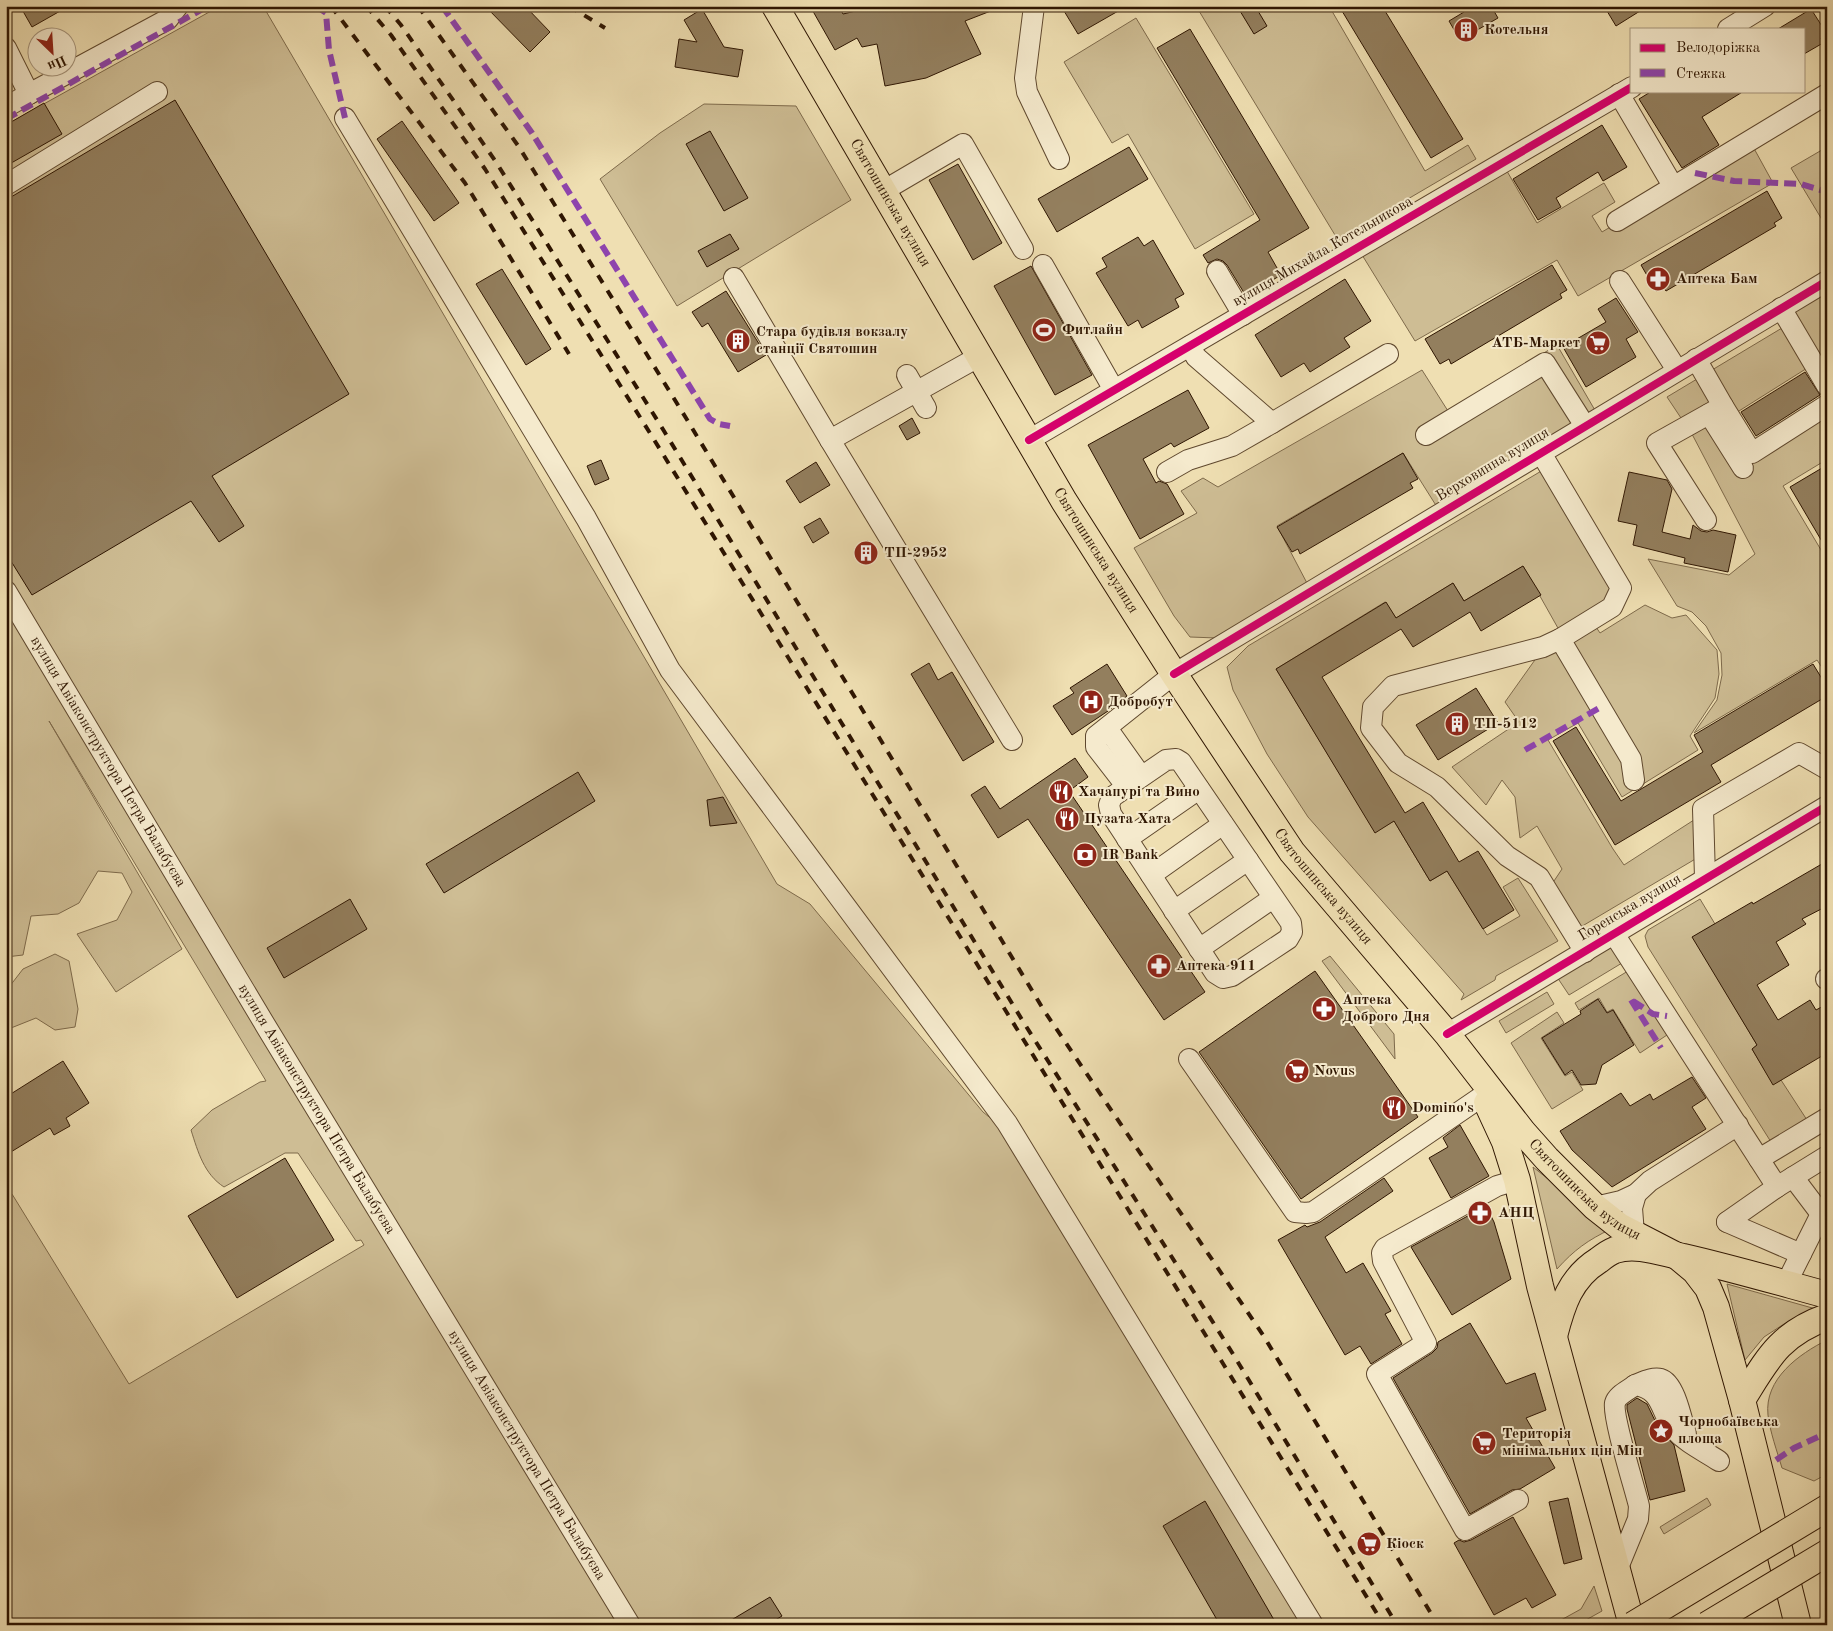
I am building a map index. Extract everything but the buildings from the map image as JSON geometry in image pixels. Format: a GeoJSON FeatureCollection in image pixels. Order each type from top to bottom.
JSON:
{"type":"FeatureCollection","features":[{"type":"Feature","properties":{"kind":"main road","name":"Святошинська вулиця"},"geometry":{"type":"LineString","coordinates":[[775,6],[1069,509],[1174,674],[1292,852],[1447,1034],[1529,1138],[1596,1207],[1619,1226],[1677,1256]]}},
{"type":"Feature","properties":{"kind":"main road","name":"Святошинська вулиця"},"geometry":{"type":"LineString","coordinates":[[1468,1061],[1505,1142],[1517,1180],[1540,1286],[1554,1336]]}},
{"type":"Feature","properties":{"kind":"main road"},"geometry":{"type":"LineString","coordinates":[[1827,1295],[1734,1269],[1633,1247],[1616,1250],[1592,1264],[1580,1276],[1568,1291],[1554,1336],[1633,1625],[1827,1508]]}},
{"type":"Feature","properties":{"kind":"main road"},"geometry":{"type":"LineString","coordinates":[[1677,1256],[1695,1270],[1711,1294],[1716,1307],[1742,1400],[1798,1625]]}},
{"type":"Feature","properties":{"kind":"main road"},"geometry":{"type":"LineString","coordinates":[[1742,1400],[1766,1360],[1781,1344],[1796,1331],[1827,1317]]}},
{"type":"Feature","properties":{"kind":"main road"},"geometry":{"type":"LineString","coordinates":[[1707,1625],[1827,1553]]}},
{"type":"Feature","properties":{"kind":"street"},"geometry":{"type":"LineString","coordinates":[[6,107],[168,19],[178,6]]}},
{"type":"Feature","properties":{"kind":"street"},"geometry":{"type":"LineString","coordinates":[[1034,6],[1025,78],[1027,92],[1060,159]]}},
{"type":"Feature","properties":{"kind":"street"},"geometry":{"type":"LineString","coordinates":[[1730,28],[1765,6]]}},
{"type":"Feature","properties":{"kind":"street"},"geometry":{"type":"LineString","coordinates":[[6,48],[29,94]]}},
{"type":"Feature","properties":{"kind":"street"},"geometry":{"type":"LineString","coordinates":[[1625,91],[1674,186]]}},
{"type":"Feature","properties":{"kind":"street","name":"вулиця Михайла Котельникова"},"geometry":{"type":"LineString","coordinates":[[1029,440],[1625,91]]}},
{"type":"Feature","properties":{"kind":"street"},"geometry":{"type":"LineString","coordinates":[[6,185],[157,92]]}},
{"type":"Feature","properties":{"kind":"street"},"geometry":{"type":"LineString","coordinates":[[1617,220],[1827,94]]}},
{"type":"Feature","properties":{"kind":"street"},"geometry":{"type":"LineString","coordinates":[[345,118],[586,518],[670,670],[1007,1123],[1313,1625]]}},
{"type":"Feature","properties":{"kind":"street"},"geometry":{"type":"LineString","coordinates":[[883,191],[964,144],[1023,249]]}},
{"type":"Feature","properties":{"kind":"street"},"geometry":{"type":"LineString","coordinates":[[1043,265],[1114,390]]}},
{"type":"Feature","properties":{"kind":"street"},"geometry":{"type":"LineString","coordinates":[[1218,271],[1243,315]]}},
{"type":"Feature","properties":{"kind":"street"},"geometry":{"type":"LineString","coordinates":[[734,278],[1012,740]]}},
{"type":"Feature","properties":{"kind":"street","name":"Верховинна вулиця"},"geometry":{"type":"LineString","coordinates":[[1134,782],[1096,747],[1096,736],[1174,674],[1827,280]]}},
{"type":"Feature","properties":{"kind":"street"},"geometry":{"type":"LineString","coordinates":[[1620,281],[1677,370]]}},
{"type":"Feature","properties":{"kind":"street"},"geometry":{"type":"LineString","coordinates":[[1781,308],[1827,386]]}},
{"type":"Feature","properties":{"kind":"street"},"geometry":{"type":"LineString","coordinates":[[1190,346],[1196,357],[1272,424]]}},
{"type":"Feature","properties":{"kind":"street"},"geometry":{"type":"LineString","coordinates":[[1167,472],[1188,460],[1232,446],[1388,354]]}},
{"type":"Feature","properties":{"kind":"street"},"geometry":{"type":"LineString","coordinates":[[830,440],[980,356]]}},
{"type":"Feature","properties":{"kind":"street"},"geometry":{"type":"LineString","coordinates":[[1696,359],[1716,410],[1743,468]]}},
{"type":"Feature","properties":{"kind":"street"},"geometry":{"type":"LineString","coordinates":[[1426,435],[1545,363],[1584,426]]}},
{"type":"Feature","properties":{"kind":"street"},"geometry":{"type":"LineString","coordinates":[[1716,410],[1752,453],[1827,406]]}},
{"type":"Feature","properties":{"kind":"street"},"geometry":{"type":"LineString","coordinates":[[1706,520],[1657,444],[1716,410]]}},
{"type":"Feature","properties":{"kind":"street"},"geometry":{"type":"LineString","coordinates":[[1541,453],[1621,588],[1612,607],[1560,639],[1543,647],[1393,686],[1373,707],[1371,728],[1398,763],[1437,787],[1507,856],[1539,877],[1585,952]]}},
{"type":"Feature","properties":{"kind":"street","name":"вулиця Авіаконструктора Петра Балабуєва"},"geometry":{"type":"LineString","coordinates":[[6,591],[267,1028],[630,1625]]}},
{"type":"Feature","properties":{"kind":"street"},"geometry":{"type":"LineString","coordinates":[[1560,639],[1631,759],[1634,780]]}},
{"type":"Feature","properties":{"kind":"street"},"geometry":{"type":"LineString","coordinates":[[1705,878],[1703,809],[1799,753],[1827,769]]}},
{"type":"Feature","properties":{"kind":"street"},"geometry":{"type":"LineString","coordinates":[[1176,759],[1181,762],[1199,789],[1291,923],[1292,932],[1288,939],[1232,976],[1223,978],[1215,973],[1199,949],[1111,814],[1109,805],[1112,798],[1166,760],[1176,759]]}},
{"type":"Feature","properties":{"kind":"street"},"geometry":{"type":"LineString","coordinates":[[1128,839],[1199,789]]}},
{"type":"Feature","properties":{"kind":"street","name":"Горенська вулиця"},"geometry":{"type":"LineString","coordinates":[[1447,1034],[1827,806]]}},
{"type":"Feature","properties":{"kind":"street"},"geometry":{"type":"LineString","coordinates":[[1151,875],[1223,824]]}},
{"type":"Feature","properties":{"kind":"street"},"geometry":{"type":"LineString","coordinates":[[1174,911],[1248,860]]}},
{"type":"Feature","properties":{"kind":"street"},"geometry":{"type":"LineString","coordinates":[[1199,949],[1273,898]]}},
{"type":"Feature","properties":{"kind":"street"},"geometry":{"type":"LineString","coordinates":[[1614,934],[1759,1159],[1824,1216],[1786,1284]]}},
{"type":"Feature","properties":{"kind":"street"},"geometry":{"type":"LineString","coordinates":[[1189,1059],[1295,1212],[1313,1212],[1484,1095]]}},
{"type":"Feature","properties":{"kind":"street"},"geometry":{"type":"LineString","coordinates":[[1759,1159],[1827,1118]]}},
{"type":"Feature","properties":{"kind":"street"},"geometry":{"type":"LineString","coordinates":[[1596,1207],[1636,1194],[1650,1181],[1738,1126]]}},
{"type":"Feature","properties":{"kind":"street"},"geometry":{"type":"LineString","coordinates":[[1802,1254],[1727,1222],[1827,1156]]}},
{"type":"Feature","properties":{"kind":"street"},"geometry":{"type":"LineString","coordinates":[[1517,1180],[1498,1186],[1385,1248],[1382,1253],[1383,1261],[1426,1343],[1377,1374],[1465,1530],[1518,1500]]}},
{"type":"Feature","properties":{"kind":"street"},"geometry":{"type":"LineString","coordinates":[[1634,1234],[1632,1208],[1636,1194]]}},
{"type":"Feature","properties":{"kind":"street"},"geometry":{"type":"LineString","coordinates":[[1617,1570],[1638,1519],[1639,1506],[1617,1421],[1615,1403],[1619,1396],[1635,1385],[1646,1387],[1655,1394],[1674,1428],[1688,1441],[1719,1460]]}},
{"type":"Feature","properties":{"kind":"shaded area"},"geometry":{"type":"Polygon","coordinates":[[[220,6],[263,6],[777,884],[810,904],[983,1112],[1005,1130],[1310,1625],[7,1625],[6,1198],[12,1194],[129,1384],[364,1245],[361,1240],[356,1241],[298,1153],[285,1153],[224,1187],[211,1176],[199,1154],[191,1130],[212,1110],[260,1082],[266,1081],[49,721],[182,949],[116,992],[77,934],[117,920],[132,892],[122,873],[98,871],[79,903],[58,914],[31,916],[23,955],[6,957],[6,125],[220,6]]]}},
{"type":"Feature","properties":{"kind":"shaded area"},"geometry":{"type":"Polygon","coordinates":[[[1196,6],[1329,6],[1425,171],[1468,145],[1476,159],[1338,240],[1196,6]]]}},
{"type":"Feature","properties":{"kind":"shaded area"},"geometry":{"type":"Polygon","coordinates":[[[1136,18],[1254,214],[1195,249],[1128,134],[1112,143],[1064,62],[1136,18]]]}},
{"type":"Feature","properties":{"kind":"shaded area"},"geometry":{"type":"Polygon","coordinates":[[[704,104],[796,106],[851,200],[677,306],[600,179],[660,133],[704,104]]]}},
{"type":"Feature","properties":{"kind":"shaded area"},"geometry":{"type":"Polygon","coordinates":[[[1751,143],[1773,183],[1578,296],[1557,260],[1415,341],[1359,250],[1504,166],[1537,223],[1604,183],[1615,202],[1592,216],[1602,232],[1751,143]]]}},
{"type":"Feature","properties":{"kind":"shaded area"},"geometry":{"type":"Polygon","coordinates":[[[1827,147],[1827,221],[1824,223],[1791,168],[1827,147]]]}},
{"type":"Feature","properties":{"kind":"shaded area"},"geometry":{"type":"Polygon","coordinates":[[[1827,290],[1827,371],[1793,311],[1827,290]]]}},
{"type":"Feature","properties":{"kind":"shaded area"},"geometry":{"type":"Polygon","coordinates":[[[1787,325],[1812,365],[1731,416],[1750,447],[1827,398],[1827,465],[1821,463],[1783,486],[1827,560],[1827,675],[1817,660],[1694,733],[1717,700],[1722,675],[1721,653],[1706,626],[1692,612],[1677,606],[1648,559],[1729,575],[1755,554],[1693,436],[1667,397],[1787,325]]]}},
{"type":"Feature","properties":{"kind":"shaded area"},"geometry":{"type":"Polygon","coordinates":[[[1557,345],[1596,412],[1437,507],[1403,453],[1277,526],[1308,585],[1217,638],[1190,637],[1174,616],[1134,548],[1197,513],[1181,491],[1203,478],[1218,487],[1422,370],[1448,411],[1557,345]]]}},
{"type":"Feature","properties":{"kind":"shaded area"},"geometry":{"type":"Polygon","coordinates":[[[1548,467],[1621,588],[1563,637],[1523,566],[1464,601],[1453,583],[1396,618],[1385,602],[1276,669],[1375,832],[1394,821],[1430,881],[1447,871],[1487,935],[1520,916],[1503,887],[1518,878],[1558,941],[1496,976],[1495,980],[1461,1000],[1464,994],[1308,817],[1267,754],[1233,690],[1227,667],[1248,646],[1548,467]]]}},
{"type":"Feature","properties":{"kind":"shaded area"},"geometry":{"type":"Polygon","coordinates":[[[1645,605],[1672,618],[1686,615],[1717,650],[1719,674],[1715,698],[1690,736],[1698,750],[1622,797],[1578,723],[1548,740],[1624,865],[1697,818],[1697,858],[1579,928],[1552,884],[1562,869],[1537,826],[1520,838],[1515,797],[1502,780],[1486,805],[1452,767],[1519,722],[1505,702],[1537,657],[1594,624],[1600,633],[1645,605]]]}},
{"type":"Feature","properties":{"kind":"shaded area"},"geometry":{"type":"Polygon","coordinates":[[[1700,899],[1715,924],[1693,937],[1757,1045],[1752,1049],[1773,1084],[1781,1080],[1807,1120],[1771,1142],[1648,947],[1645,936],[1648,930],[1700,899]]]}},
{"type":"Feature","properties":{"kind":"shaded area"},"geometry":{"type":"Polygon","coordinates":[[[1612,947],[1622,963],[1569,995],[1557,977],[1612,947]]]}},
{"type":"Feature","properties":{"kind":"shaded area"},"geometry":{"type":"Polygon","coordinates":[[[55,954],[69,961],[78,1009],[75,1027],[55,1030],[36,1018],[6,1030],[6,991],[23,969],[55,954]]]}},
{"type":"Feature","properties":{"kind":"shaded area"},"geometry":{"type":"Polygon","coordinates":[[[1330,956],[1394,1034],[1395,1059],[1322,961],[1330,956]]]}},
{"type":"Feature","properties":{"kind":"shaded area"},"geometry":{"type":"Polygon","coordinates":[[[1628,971],[1669,1031],[1667,1035],[1640,1053],[1613,1009],[1607,1012],[1599,998],[1579,1010],[1575,1003],[1628,971]]]}},
{"type":"Feature","properties":{"kind":"shaded area"},"geometry":{"type":"Polygon","coordinates":[[[1547,992],[1554,1004],[1506,1033],[1499,1021],[1547,992]]]}},
{"type":"Feature","properties":{"kind":"shaded area"},"geometry":{"type":"Polygon","coordinates":[[[1557,1012],[1564,1023],[1541,1038],[1565,1076],[1572,1072],[1583,1090],[1552,1109],[1511,1043],[1557,1012]]]}},
{"type":"Feature","properties":{"kind":"shaded area"},"geometry":{"type":"Polygon","coordinates":[[[1533,1167],[1611,1229],[1582,1246],[1557,1269],[1533,1167]]]}},
{"type":"Feature","properties":{"kind":"shaded area"},"geometry":{"type":"Polygon","coordinates":[[[1727,1284],[1816,1309],[1784,1324],[1764,1337],[1745,1360],[1727,1284]]]}},
{"type":"Feature","properties":{"kind":"shaded area"},"geometry":{"type":"Polygon","coordinates":[[[1827,1340],[1827,1474],[1814,1481],[1782,1468],[1770,1428],[1768,1402],[1778,1379],[1786,1369],[1795,1360],[1827,1340]]]}},
{"type":"Feature","properties":{"kind":"shaded area"},"geometry":{"type":"Polygon","coordinates":[[[1707,1498],[1711,1505],[1664,1534],[1660,1527],[1707,1498]]]}},
{"type":"Feature","properties":{"kind":"shaded area"},"geometry":{"type":"Polygon","coordinates":[[[1594,1586],[1602,1611],[1577,1625],[1552,1625],[1581,1609],[1594,1586]]]}},
{"type":"Feature","properties":{"kind":"railway"},"geometry":{"type":"LineString","coordinates":[[331,6],[465,183],[569,354]]}},
{"type":"Feature","properties":{"kind":"railway"},"geometry":{"type":"LineString","coordinates":[[366,6],[391,35],[485,169],[653,438],[1384,1625]]}},
{"type":"Feature","properties":{"kind":"railway"},"geometry":{"type":"LineString","coordinates":[[385,6],[401,25],[496,162],[664,431],[1024,1023],[1233,1354],[1397,1625]]}},
{"type":"Feature","properties":{"kind":"railway"},"geometry":{"type":"LineString","coordinates":[[418,6],[519,147],[686,418],[1045,1012],[1263,1335],[1438,1625]]}},
{"type":"Feature","properties":{"kind":"railway"},"geometry":{"type":"LineString","coordinates":[[569,6],[605,28]]}},
{"type":"Feature","properties":{"kind":"marked path"},"geometry":{"type":"LineString","coordinates":[[6,119],[208,6]]}},
{"type":"Feature","properties":{"kind":"marked path"},"geometry":{"type":"LineString","coordinates":[[316,6],[326,13],[329,50],[345,118]]}},
{"type":"Feature","properties":{"kind":"marked path"},"geometry":{"type":"LineString","coordinates":[[442,6],[532,133],[710,419],[719,424],[730,426]]}},
{"type":"Feature","properties":{"kind":"marked path"},"geometry":{"type":"LineString","coordinates":[[1695,173],[1734,181],[1801,184],[1827,192]]}},
{"type":"Feature","properties":{"kind":"marked path"},"geometry":{"type":"LineString","coordinates":[[1525,750],[1601,707]]}},
{"type":"Feature","properties":{"kind":"marked path"},"geometry":{"type":"LineString","coordinates":[[1631,1000],[1661,1048]]}},
{"type":"Feature","properties":{"kind":"marked path"},"geometry":{"type":"LineString","coordinates":[[1633,1001],[1653,1014],[1667,1016]]}},
{"type":"Feature","properties":{"kind":"marked path"},"geometry":{"type":"LineString","coordinates":[[1776,1460],[1794,1448],[1827,1433]]}},
{"type":"Feature","properties":{"kind":"cycle path"},"geometry":{"type":"LineString","coordinates":[[1029,440],[1630,88]]}},
{"type":"Feature","properties":{"kind":"cycle path"},"geometry":{"type":"LineString","coordinates":[[1174,674],[1827,281]]}},
{"type":"Feature","properties":{"kind":"cycle path"},"geometry":{"type":"LineString","coordinates":[[1447,1034],[1827,806]]}},
{"type":"Feature","properties":{"kind":"place","name":"Котельня"},"geometry":{"type":"Point","coordinates":[1466,30]}},
{"type":"Feature","properties":{"kind":"place","name":"Аптека Бам"},"geometry":{"type":"Point","coordinates":[1658,279]}},
{"type":"Feature","properties":{"kind":"place","name":"Фитлайн"},"geometry":{"type":"Point","coordinates":[1044,330]}},
{"type":"Feature","properties":{"kind":"place","name":"Стара будівля вокзалу станції Святошин"},"geometry":{"type":"Point","coordinates":[738,341]}},
{"type":"Feature","properties":{"kind":"place","name":"АТБ-Маркет"},"geometry":{"type":"Point","coordinates":[1598,343]}},
{"type":"Feature","properties":{"kind":"place","name":"ТП-2952"},"geometry":{"type":"Point","coordinates":[866,553]}},
{"type":"Feature","properties":{"kind":"place","name":"Добробут"},"geometry":{"type":"Point","coordinates":[1091,702]}},
{"type":"Feature","properties":{"kind":"place","name":"ТП-5112"},"geometry":{"type":"Point","coordinates":[1457,724]}},
{"type":"Feature","properties":{"kind":"place","name":"Хачапурі та Вино"},"geometry":{"type":"Point","coordinates":[1061,792]}},
{"type":"Feature","properties":{"kind":"place","name":"Пузата Хата"},"geometry":{"type":"Point","coordinates":[1067,819]}},
{"type":"Feature","properties":{"kind":"place","name":"IR Bank"},"geometry":{"type":"Point","coordinates":[1085,855]}},
{"type":"Feature","properties":{"kind":"place","name":"Аптека 911"},"geometry":{"type":"Point","coordinates":[1159,966]}},
{"type":"Feature","properties":{"kind":"place","name":"Аптека Доброго Дня"},"geometry":{"type":"Point","coordinates":[1324,1009]}},
{"type":"Feature","properties":{"kind":"place","name":"Novus"},"geometry":{"type":"Point","coordinates":[1297,1071]}},
{"type":"Feature","properties":{"kind":"place","name":"Domino's"},"geometry":{"type":"Point","coordinates":[1394,1108]}},
{"type":"Feature","properties":{"kind":"place","name":"АНЦ"},"geometry":{"type":"Point","coordinates":[1480,1213]}},
{"type":"Feature","properties":{"kind":"place","name":"Чорнобаївська площа"},"geometry":{"type":"Point","coordinates":[1661,1431]}},
{"type":"Feature","properties":{"kind":"place","name":"Територія мінімальних цін Мін"},"geometry":{"type":"Point","coordinates":[1484,1443]}},
{"type":"Feature","properties":{"kind":"place","name":"Кіоск"},"geometry":{"type":"Point","coordinates":[1369,1544]}}]}
